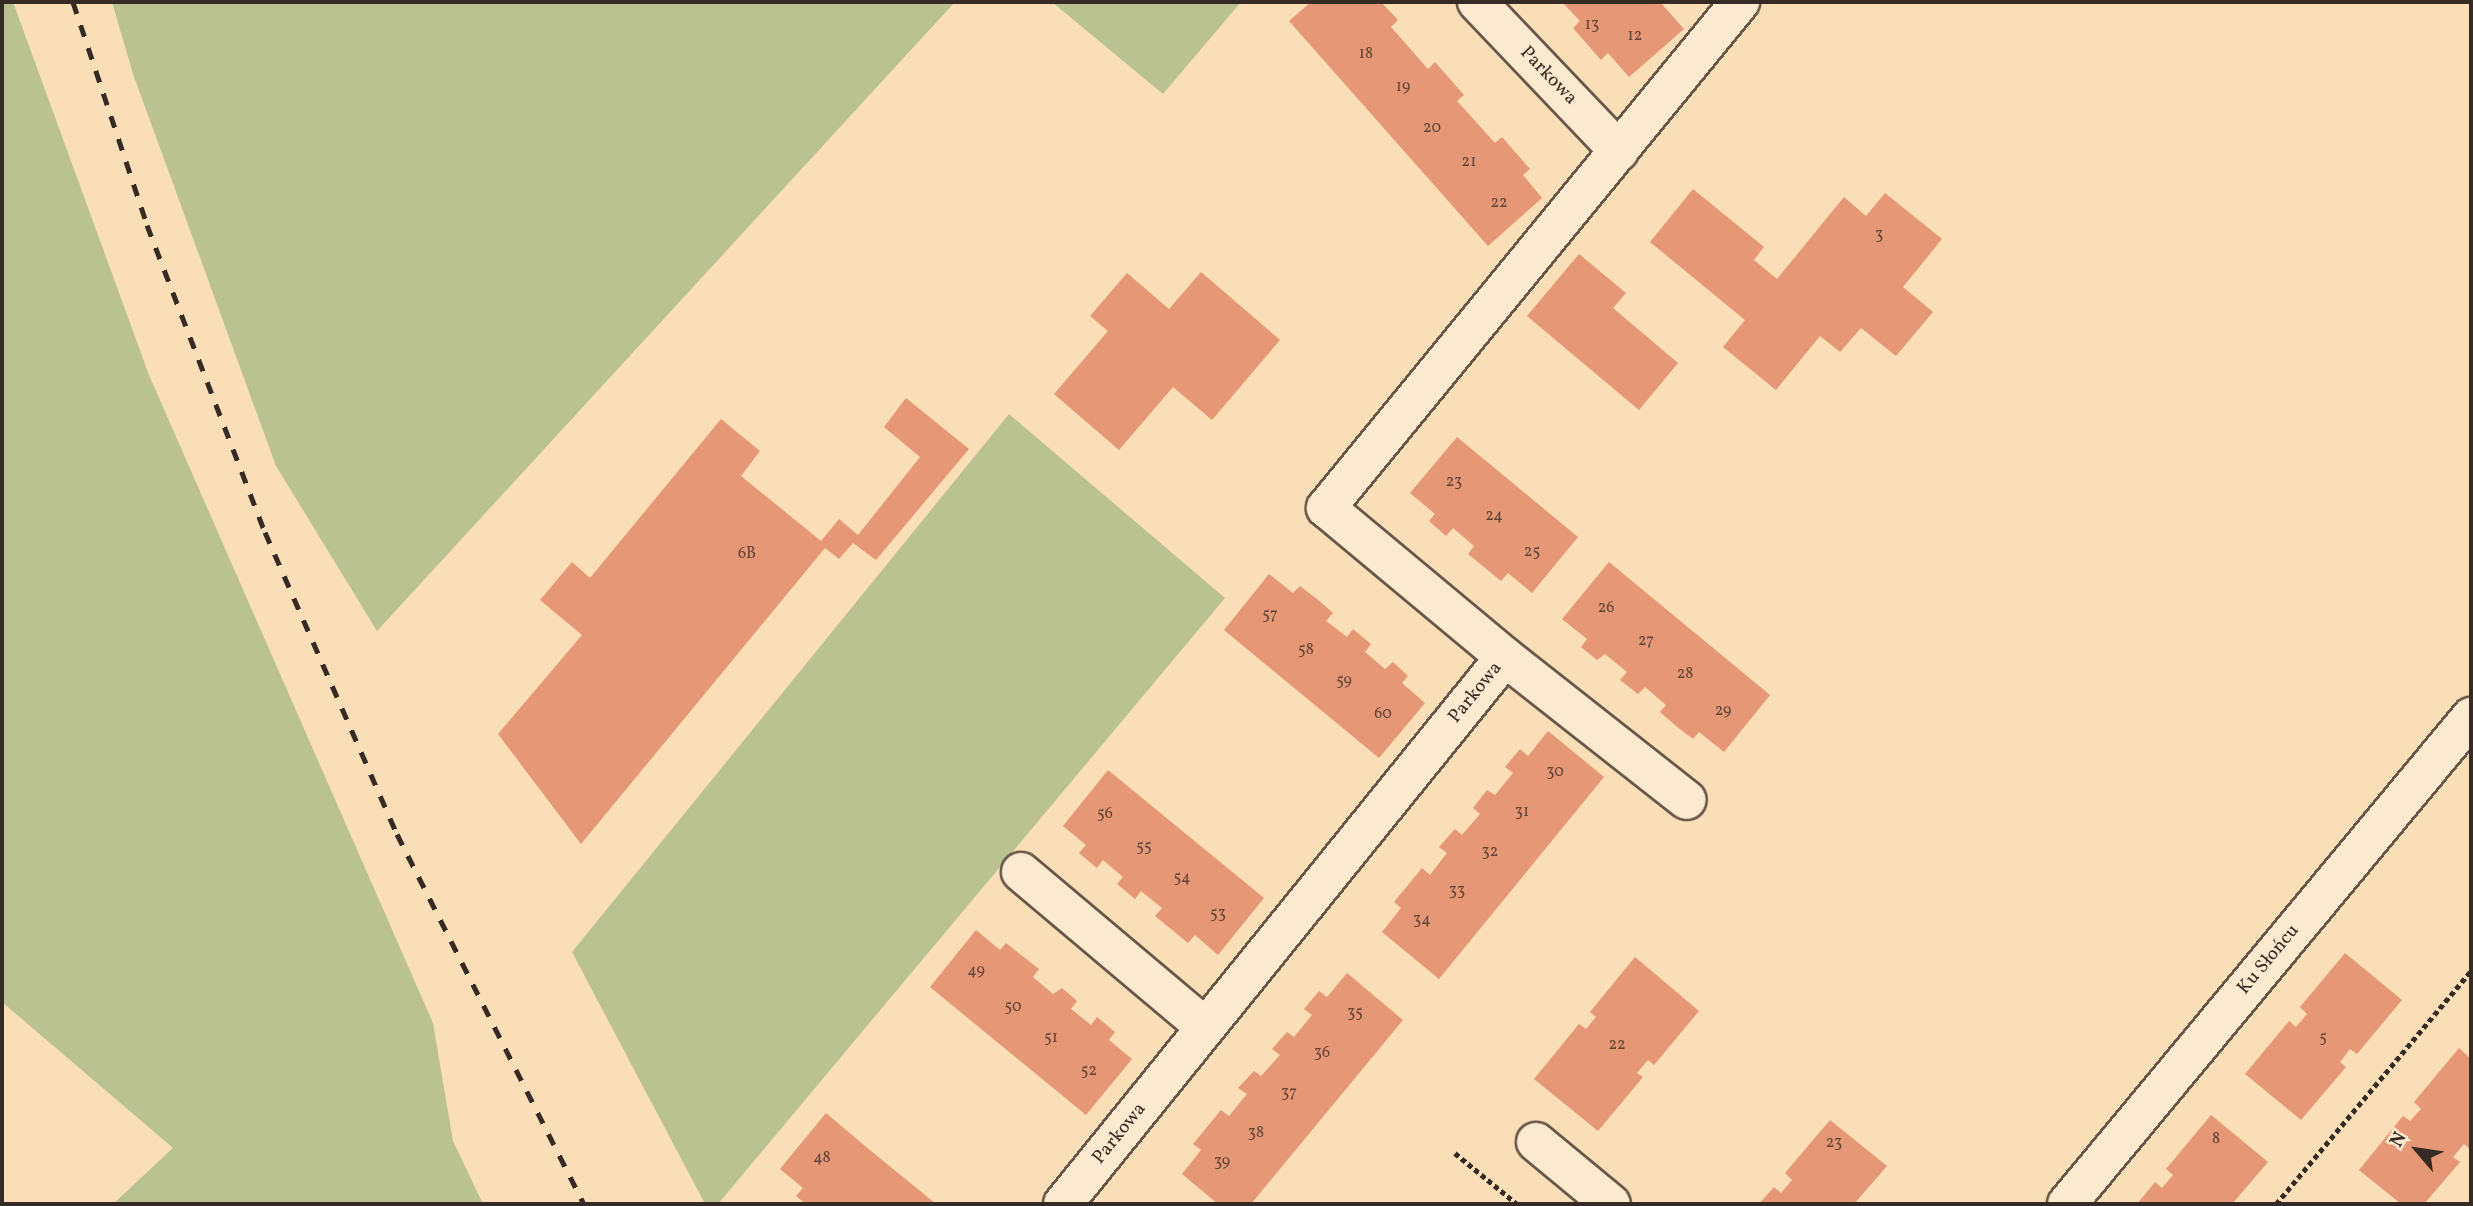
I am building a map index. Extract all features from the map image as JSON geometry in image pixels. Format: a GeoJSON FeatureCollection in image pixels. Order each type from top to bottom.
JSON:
{"type":"FeatureCollection","features":[{"type":"Feature","properties":{"kind":"street","name":"Parkowa"},"geometry":{"type":"LineString","coordinates":[[1477,2],[1619,151]]}},
{"type":"Feature","properties":{"kind":"street","name":"Parkowa"},"geometry":{"type":"LineString","coordinates":[[1063,1204],[1505,657],[1326,508],[1740,2]]}},
{"type":"Feature","properties":{"kind":"street"},"geometry":{"type":"LineString","coordinates":[[1505,657],[1687,800]]}},
{"type":"Feature","properties":{"kind":"street","name":"Ku Słońcu"},"geometry":{"type":"LineString","coordinates":[[2067,1204],[2471,717]]}},
{"type":"Feature","properties":{"kind":"street"},"geometry":{"type":"LineString","coordinates":[[1021,873],[1205,1027]]}},
{"type":"Feature","properties":{"kind":"street"},"geometry":{"type":"LineString","coordinates":[[1536,1142],[1611,1204]]}},
{"type":"Feature","properties":{"kind":"path"},"geometry":{"type":"LineString","coordinates":[[2276,1204],[2471,971]]}},
{"type":"Feature","properties":{"kind":"path"},"geometry":{"type":"LineString","coordinates":[[1455,1153],[1517,1204]]}},
{"type":"Feature","properties":{"kind":"green space"},"geometry":{"type":"Polygon","coordinates":[[[2,2],[13,2],[149,375],[433,1023],[453,1141],[483,1204],[113,1204],[173,1148],[2,1002],[2,2]]]}},
{"type":"Feature","properties":{"kind":"green space"},"geometry":{"type":"Polygon","coordinates":[[[112,2],[955,2],[377,631],[276,466],[133,74],[112,2]]]}},
{"type":"Feature","properties":{"kind":"green space"},"geometry":{"type":"Polygon","coordinates":[[[1052,2],[1241,2],[1163,94],[1052,2]]]}},
{"type":"Feature","properties":{"kind":"green space"},"geometry":{"type":"Polygon","coordinates":[[[1009,414],[1225,598],[718,1204],[705,1204],[572,952],[1009,414]]]}},
{"type":"Feature","properties":{"kind":"building"},"geometry":{"type":"Polygon","coordinates":[[[1311,2],[1381,2],[1398,20],[1391,27],[1428,69],[1435,62],[1464,95],[1457,101],[1495,143],[1502,137],[1530,169],[1523,175],[1542,198],[1488,246],[1289,21],[1311,2]]]}},
{"type":"Feature","properties":{"kind":"building"},"geometry":{"type":"Polygon","coordinates":[[[1562,2],[1660,2],[1684,29],[1629,77],[1608,53],[1601,60],[1573,28],[1580,21],[1562,2]]]}},
{"type":"Feature","properties":{"kind":"building"},"geometry":{"type":"Polygon","coordinates":[[[1693,189],[1764,247],[1754,260],[1777,279],[1844,197],[1866,216],[1885,193],[1942,239],[1903,287],[1933,312],[1896,356],[1861,328],[1840,352],[1820,336],[1776,390],[1723,347],[1745,320],[1650,242],[1693,189]]]}},
{"type":"Feature","properties":{"kind":"building"},"geometry":{"type":"Polygon","coordinates":[[[1579,254],[1626,293],[1613,308],[1678,363],[1639,410],[1527,316],[1579,254]]]}},
{"type":"Feature","properties":{"kind":"building"},"geometry":{"type":"Polygon","coordinates":[[[1201,272],[1280,340],[1212,420],[1173,387],[1119,450],[1054,394],[1108,331],[1090,316],[1127,273],[1169,309],[1201,272]]]}},
{"type":"Feature","properties":{"kind":"building"},"geometry":{"type":"Polygon","coordinates":[[[906,398],[969,449],[876,560],[853,543],[839,559],[825,548],[581,844],[498,734],[582,635],[540,600],[572,562],[590,578],[721,419],[760,451],[741,476],[821,541],[839,519],[858,535],[920,457],[884,427],[906,398]]]}},
{"type":"Feature","properties":{"kind":"building"},"geometry":{"type":"Polygon","coordinates":[[[1457,437],[1578,537],[1532,593],[1508,573],[1501,581],[1468,554],[1474,546],[1453,528],[1446,536],[1429,521],[1435,514],[1410,493],[1457,437]]]}},
{"type":"Feature","properties":{"kind":"building"},"geometry":{"type":"Polygon","coordinates":[[[1609,562],[1770,695],[1724,752],[1699,732],[1693,739],[1676,726],[1660,712],[1666,705],[1645,687],[1638,694],[1620,680],[1627,672],[1605,654],[1597,660],[1581,647],[1587,639],[1562,619],[1609,562]]]}},
{"type":"Feature","properties":{"kind":"building"},"geometry":{"type":"Polygon","coordinates":[[[1269,574],[1293,593],[1300,586],[1317,599],[1333,613],[1326,621],[1347,637],[1353,629],[1371,644],[1365,652],[1385,669],[1393,662],[1408,676],[1402,683],[1425,703],[1379,758],[1224,630],[1269,574]]]}},
{"type":"Feature","properties":{"kind":"building"},"geometry":{"type":"Polygon","coordinates":[[[1548,731],[1604,777],[1439,979],[1382,932],[1401,908],[1394,902],[1422,868],[1430,875],[1447,853],[1439,847],[1455,829],[1462,835],[1480,814],[1473,808],[1487,790],[1495,795],[1513,773],[1505,767],[1520,749],[1528,756],[1548,731]]]}},
{"type":"Feature","properties":{"kind":"building"},"geometry":{"type":"Polygon","coordinates":[[[1108,770],[1264,898],[1218,955],[1195,935],[1188,943],[1155,916],[1162,908],[1141,891],[1135,899],[1117,884],[1123,877],[1103,860],[1097,868],[1079,853],[1086,845],[1063,826],[1108,770]]]}},
{"type":"Feature","properties":{"kind":"building"},"geometry":{"type":"Polygon","coordinates":[[[976,930],[1000,950],[1006,943],[1039,969],[1033,977],[1053,994],[1062,988],[1077,1001],[1071,1009],[1091,1025],[1097,1017],[1115,1032],[1109,1040],[1132,1059],[1086,1115],[930,987],[976,930]]]}},
{"type":"Feature","properties":{"kind":"building"},"geometry":{"type":"Polygon","coordinates":[[[2345,953],[2402,1000],[2357,1054],[2350,1049],[2340,1062],[2346,1067],[2301,1120],[2245,1074],[2289,1021],[2296,1027],[2307,1014],[2300,1007],[2345,953]]]}},
{"type":"Feature","properties":{"kind":"building"},"geometry":{"type":"Polygon","coordinates":[[[1635,957],[1699,1011],[1654,1065],[1648,1060],[1637,1073],[1643,1077],[1598,1131],[1534,1079],[1579,1024],[1586,1029],[1596,1017],[1590,1012],[1635,957]]]}},
{"type":"Feature","properties":{"kind":"building"},"geometry":{"type":"Polygon","coordinates":[[[1347,973],[1403,1020],[1251,1204],[1218,1204],[1182,1174],[1201,1150],[1193,1144],[1221,1110],[1229,1116],[1247,1094],[1238,1088],[1254,1071],[1261,1076],[1280,1055],[1272,1049],[1287,1032],[1294,1037],[1312,1015],[1304,1009],[1319,991],[1327,997],[1347,973]]]}},
{"type":"Feature","properties":{"kind":"building"},"geometry":{"type":"Polygon","coordinates":[[[2459,1048],[2471,1059],[2471,1150],[2464,1144],[2453,1157],[2460,1162],[2424,1204],[2401,1204],[2359,1170],[2403,1116],[2410,1121],[2421,1109],[2414,1102],[2459,1048]]]}},
{"type":"Feature","properties":{"kind":"building"},"geometry":{"type":"Polygon","coordinates":[[[826,1113],[936,1204],[806,1204],[796,1196],[803,1188],[780,1169],[826,1113]]]}},
{"type":"Feature","properties":{"kind":"building"},"geometry":{"type":"Polygon","coordinates":[[[2211,1115],[2268,1162],[2232,1204],[2137,1204],[2155,1182],[2162,1188],[2173,1175],[2166,1169],[2211,1115]]]}},
{"type":"Feature","properties":{"kind":"building"},"geometry":{"type":"Polygon","coordinates":[[[1830,1120],[1887,1166],[1854,1204],[1759,1204],[1774,1187],[1781,1193],[1792,1180],[1785,1173],[1830,1120]]]}},
{"type":"Feature","properties":{"kind":"railway"},"geometry":{"type":"LineString","coordinates":[[73,2],[147,225],[265,532],[397,834],[584,1204]]}}]}
